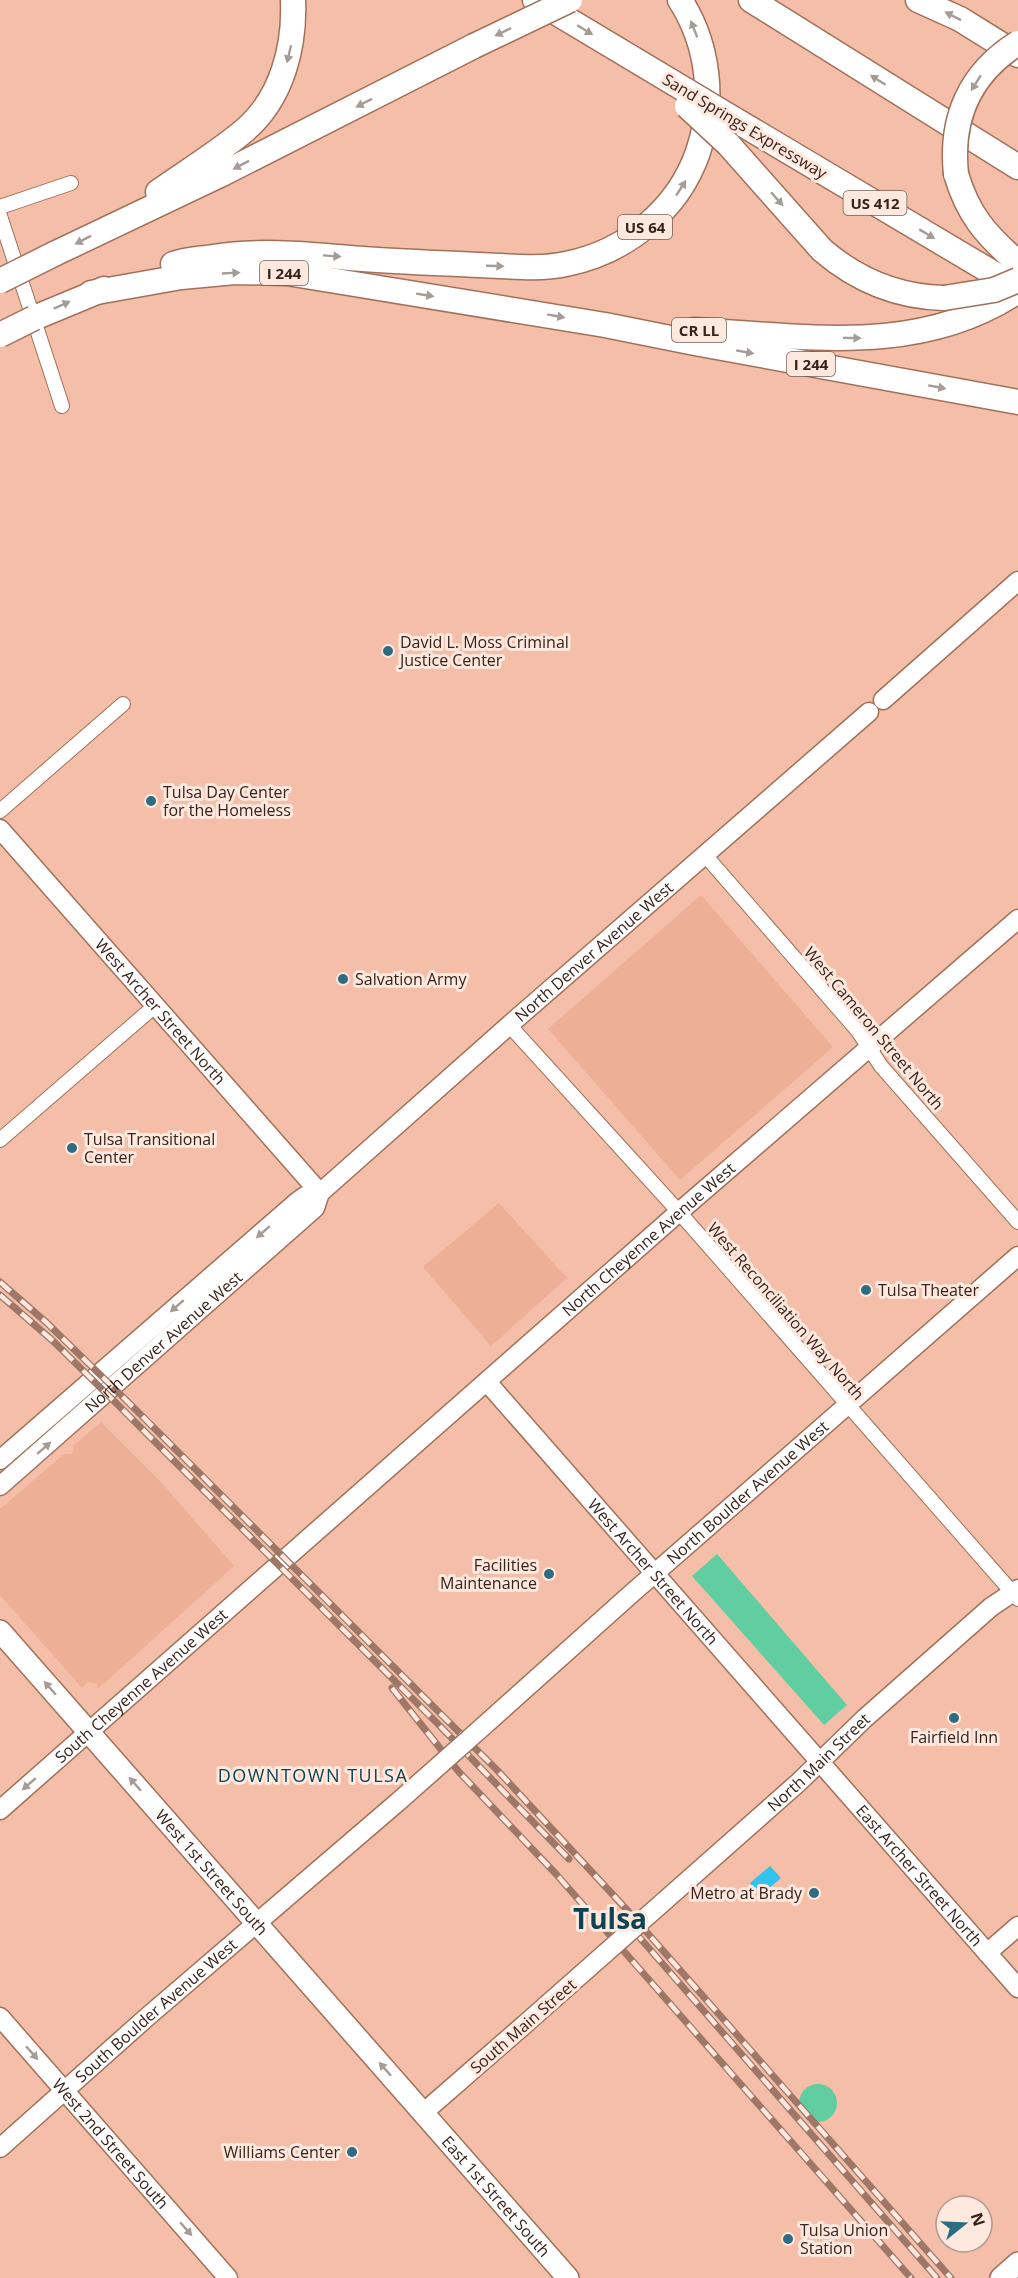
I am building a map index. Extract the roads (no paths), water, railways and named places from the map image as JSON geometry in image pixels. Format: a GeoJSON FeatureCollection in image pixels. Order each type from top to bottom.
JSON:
{"type":"FeatureCollection","features":[{"type":"Feature","properties":{"kind":"highway"},"geometry":{"type":"LineString","coordinates":[[112,225],[246,129],[267,103],[281,78],[289,56],[293,28],[293,0]]}},
{"type":"Feature","properties":{"kind":"highway","name":"Sand Springs Expressway"},"geometry":{"type":"LineString","coordinates":[[535,0],[646,68],[687,99],[732,118],[1018,290]]}},
{"type":"Feature","properties":{"kind":"highway"},"geometry":{"type":"LineString","coordinates":[[0,281],[570,0]]}},
{"type":"Feature","properties":{"kind":"highway","name":"US 64"},"geometry":{"type":"LineString","coordinates":[[91,293],[178,262],[233,254],[287,253],[416,262],[543,267],[565,265],[600,255],[638,234],[671,203],[697,156],[708,116],[707,75],[694,26],[680,0]]}},
{"type":"Feature","properties":{"kind":"highway"},"geometry":{"type":"LineString","coordinates":[[751,0],[1018,167]]}},
{"type":"Feature","properties":{"kind":"highway"},"geometry":{"type":"LineString","coordinates":[[918,0],[960,19],[1018,55]]}},
{"type":"Feature","properties":{"kind":"highway"},"geometry":{"type":"LineString","coordinates":[[1018,43],[1000,54],[986,68],[962,107],[956,134],[956,174],[964,200],[980,226],[1018,263]]}},
{"type":"Feature","properties":{"kind":"highway"},"geometry":{"type":"LineString","coordinates":[[687,99],[822,250],[860,278],[888,291],[944,298],[994,290],[1018,280]]}},
{"type":"Feature","properties":{"kind":"highway","name":"I 244"},"geometry":{"type":"LineString","coordinates":[[0,335],[91,293],[182,277],[236,272],[287,273],[605,325],[1018,402]]}},
{"type":"Feature","properties":{"kind":"highway","name":"CR LL"},"geometry":{"type":"LineString","coordinates":[[605,325],[872,339],[932,330],[977,315],[1018,290]]}},
{"type":"Feature","properties":{"kind":"main road","name":"West 1st Street South"},"geometry":{"type":"LineString","coordinates":[[0,1631],[423,2113]]}},
{"type":"Feature","properties":{"kind":"main road","name":"East 1st Street South"},"geometry":{"type":"LineString","coordinates":[[423,2113],[568,2278]]}},
{"type":"Feature","properties":{"kind":"main road"},"geometry":{"type":"LineString","coordinates":[[1001,2278],[1018,2263]]}},
{"type":"Feature","properties":{"kind":"street"},"geometry":{"type":"LineString","coordinates":[[0,207],[71,183]]}},
{"type":"Feature","properties":{"kind":"street"},"geometry":{"type":"LineString","coordinates":[[0,216],[62,405]]}},
{"type":"Feature","properties":{"kind":"street"},"geometry":{"type":"LineString","coordinates":[[883,699],[1018,581]]}},
{"type":"Feature","properties":{"kind":"street"},"geometry":{"type":"LineString","coordinates":[[0,811],[123,704]]}},
{"type":"Feature","properties":{"kind":"street","name":"North Denver Avenue West"},"geometry":{"type":"LineString","coordinates":[[0,1486],[315,1208],[320,1193],[509,1025],[869,712]]}},
{"type":"Feature","properties":{"kind":"street","name":"West Archer Street North"},"geometry":{"type":"LineString","coordinates":[[0,829],[320,1193]]}},
{"type":"Feature","properties":{"kind":"street","name":"West Cameron Street North"},"geometry":{"type":"LineString","coordinates":[[705,855],[855,1028],[881,1066],[1018,1222]]}},
{"type":"Feature","properties":{"kind":"street","name":"North Cheyenne Avenue West"},"geometry":{"type":"LineString","coordinates":[[283,1563],[679,1212],[1018,919]]}},
{"type":"Feature","properties":{"kind":"street"},"geometry":{"type":"LineString","coordinates":[[0,1140],[156,1005]]}},
{"type":"Feature","properties":{"kind":"street","name":"West Reconciliation Way North"},"geometry":{"type":"LineString","coordinates":[[509,1025],[679,1212],[847,1406],[1016,1594]]}},
{"type":"Feature","properties":{"kind":"street","name":"North Denver Avenue West"},"geometry":{"type":"LineString","coordinates":[[0,1460],[298,1201],[304,1196],[320,1193]]}},
{"type":"Feature","properties":{"kind":"street","name":"North Boulder Avenue West"},"geometry":{"type":"LineString","coordinates":[[478,1731],[1018,1256]]}},
{"type":"Feature","properties":{"kind":"street","name":"West Archer Street North"},"geometry":{"type":"LineString","coordinates":[[487,1382],[820,1761]]}},
{"type":"Feature","properties":{"kind":"street","name":"South Cheyenne Avenue West"},"geometry":{"type":"LineString","coordinates":[[0,1810],[283,1563]]}},
{"type":"Feature","properties":{"kind":"street","name":"North Main Street"},"geometry":{"type":"LineString","coordinates":[[622,1938],[795,1785],[991,1606],[1016,1594]]}},
{"type":"Feature","properties":{"kind":"street","name":"South Boulder Avenue West"},"geometry":{"type":"LineString","coordinates":[[0,2148],[478,1731]]}},
{"type":"Feature","properties":{"kind":"street","name":"East Archer Street North"},"geometry":{"type":"LineString","coordinates":[[820,1761],[1018,1989]]}},
{"type":"Feature","properties":{"kind":"street"},"geometry":{"type":"LineString","coordinates":[[987,1953],[1018,1926]]}},
{"type":"Feature","properties":{"kind":"street","name":"South Main Street"},"geometry":{"type":"LineString","coordinates":[[423,2113],[622,1938]]}},
{"type":"Feature","properties":{"kind":"street","name":"West 2nd Street South"},"geometry":{"type":"LineString","coordinates":[[0,2017],[225,2274]]}},
{"type":"Feature","properties":{"kind":"water"},"geometry":{"type":"Polygon","coordinates":[[[770,1866],[781,1878],[760,1896],[750,1883],[770,1866]]]}},
{"type":"Feature","properties":{"kind":"railway"},"geometry":{"type":"LineString","coordinates":[[0,1282],[47,1323],[124,1398],[498,1771],[629,1912],[951,2278]]}},
{"type":"Feature","properties":{"kind":"railway"},"geometry":{"type":"LineString","coordinates":[[0,1295],[52,1340],[117,1404],[437,1723],[569,1859]]}},
{"type":"Feature","properties":{"kind":"railway"},"geometry":{"type":"LineString","coordinates":[[392,1688],[459,1772],[556,1874],[911,2278]]}},
{"type":"Feature","properties":{"kind":"railway"},"geometry":{"type":"LineString","coordinates":[[633,1930],[937,2278]]}},
{"type":"Feature","properties":{"kind":"place","name":"David L. Moss Criminal Justice Center"},"geometry":{"type":"Point","coordinates":[388,651]}},
{"type":"Feature","properties":{"kind":"place","name":"Tulsa Day Center for the Homeless"},"geometry":{"type":"Point","coordinates":[151,801]}},
{"type":"Feature","properties":{"kind":"place","name":"Salvation Army"},"geometry":{"type":"Point","coordinates":[343,979]}},
{"type":"Feature","properties":{"kind":"place","name":"Tulsa Transitional Center"},"geometry":{"type":"Point","coordinates":[72,1148]}},
{"type":"Feature","properties":{"kind":"place","name":"Tulsa Theater"},"geometry":{"type":"Point","coordinates":[866,1290]}},
{"type":"Feature","properties":{"kind":"place","name":"Facilities Maintenance"},"geometry":{"type":"Point","coordinates":[549,1574]}},
{"type":"Feature","properties":{"kind":"place","name":"Fairfield Inn"},"geometry":{"type":"Point","coordinates":[954,1718]}},
{"type":"Feature","properties":{"kind":"place","name":"Metro at Brady"},"geometry":{"type":"Point","coordinates":[814,1893]}},
{"type":"Feature","properties":{"kind":"place","name":"Williams Center"},"geometry":{"type":"Point","coordinates":[352,2152]}},
{"type":"Feature","properties":{"kind":"place","name":"Tulsa Union Station"},"geometry":{"type":"Point","coordinates":[788,2239]}},
{"type":"Feature","properties":{"kind":"district","name":"DOWNTOWN TULSA"},"geometry":{"type":"Point","coordinates":[313,1775]}},
{"type":"Feature","properties":{"kind":"district","name":"Tulsa"},"geometry":{"type":"Point","coordinates":[610,1918]}}]}
